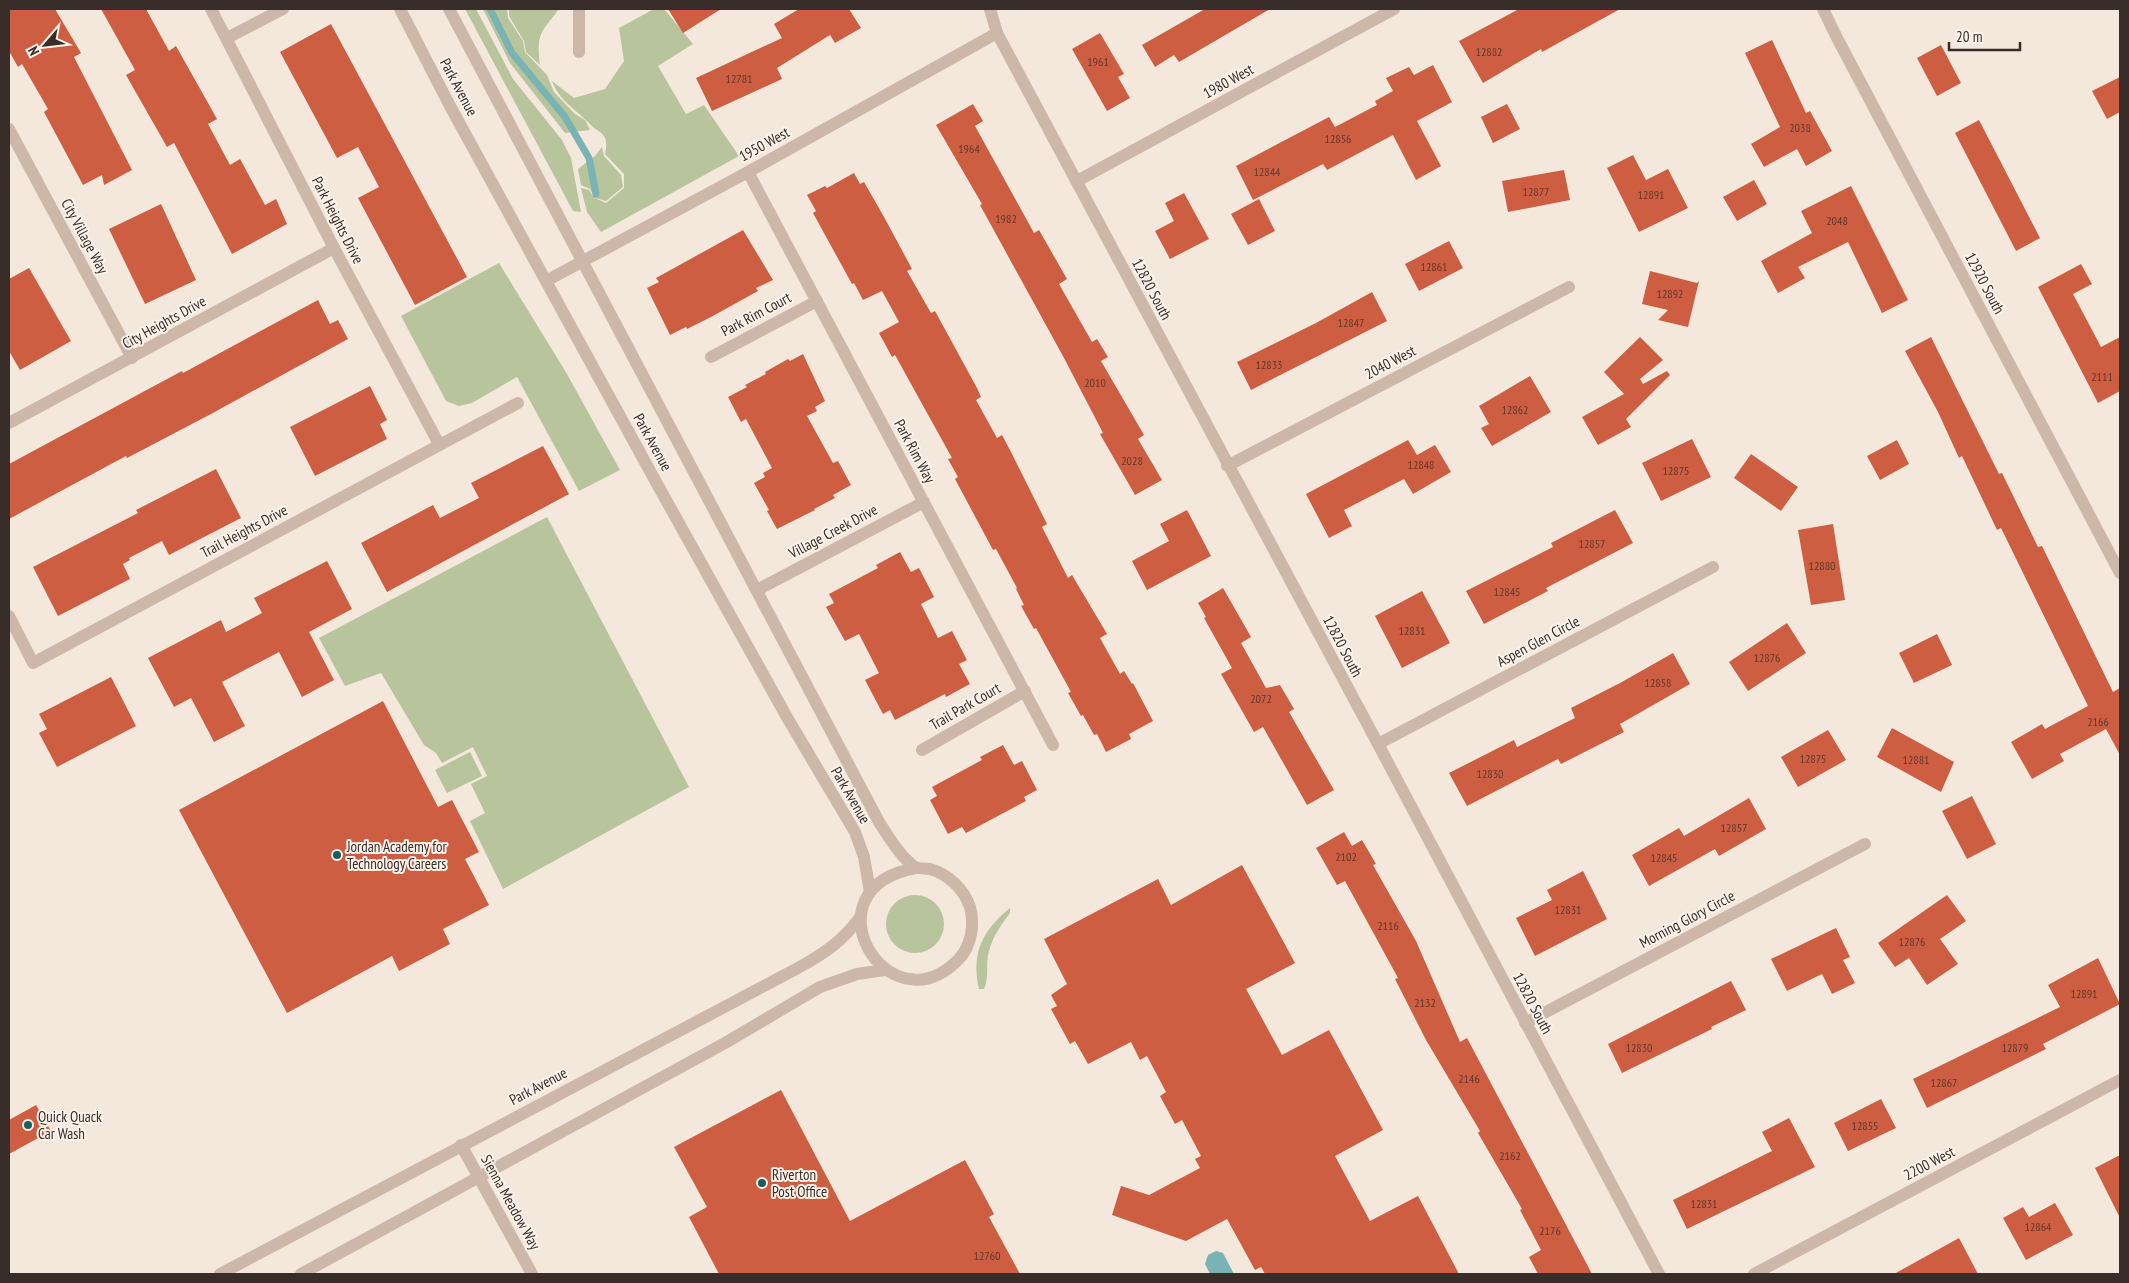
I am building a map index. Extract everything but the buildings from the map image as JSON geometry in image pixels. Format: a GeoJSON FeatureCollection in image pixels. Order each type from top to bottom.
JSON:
{"type":"FeatureCollection","features":[{"type":"Feature","properties":{"kind":"street","name":"Park Heights Drive"},"geometry":{"type":"LineString","coordinates":[[211,9],[334,248],[438,444]]}},
{"type":"Feature","properties":{"kind":"street"},"geometry":{"type":"LineString","coordinates":[[227,38],[284,9]]}},
{"type":"Feature","properties":{"kind":"street","name":"Park Avenue"},"geometry":{"type":"LineString","coordinates":[[400,9],[450,106],[788,719],[855,832],[864,857],[870,892]]}},
{"type":"Feature","properties":{"kind":"street","name":"Park Avenue"},"geometry":{"type":"LineString","coordinates":[[449,9],[879,822],[892,843],[916,868]]}},
{"type":"Feature","properties":{"kind":"street"},"geometry":{"type":"LineString","coordinates":[[579,9],[579,52]]}},
{"type":"Feature","properties":{"kind":"street","name":"12820 South"},"geometry":{"type":"LineString","coordinates":[[990,9],[996,34],[1077,181],[1227,466],[1378,744],[1658,1274]]}},
{"type":"Feature","properties":{"kind":"street","name":"1980 West"},"geometry":{"type":"LineString","coordinates":[[1077,181],[1394,9]]}},
{"type":"Feature","properties":{"kind":"street","name":"12920 South"},"geometry":{"type":"LineString","coordinates":[[1823,9],[1839,43],[2120,573]]}},
{"type":"Feature","properties":{"kind":"street","name":"1950 West"},"geometry":{"type":"LineString","coordinates":[[546,281],[748,172],[996,34]]}},
{"type":"Feature","properties":{"kind":"street","name":"City Village Way"},"geometry":{"type":"LineString","coordinates":[[9,129],[132,358]]}},
{"type":"Feature","properties":{"kind":"street","name":"Park Rim Way"},"geometry":{"type":"LineString","coordinates":[[748,172],[1053,745]]}},
{"type":"Feature","properties":{"kind":"street","name":"City Heights Drive"},"geometry":{"type":"LineString","coordinates":[[9,423],[334,248]]}},
{"type":"Feature","properties":{"kind":"street","name":"2040 West"},"geometry":{"type":"LineString","coordinates":[[1227,466],[1569,287]]}},
{"type":"Feature","properties":{"kind":"street","name":"Park Rim Court"},"geometry":{"type":"LineString","coordinates":[[711,357],[817,300]]}},
{"type":"Feature","properties":{"kind":"street","name":"Trail Heights Drive"},"geometry":{"type":"LineString","coordinates":[[9,616],[34,663],[438,444],[518,403]]}},
{"type":"Feature","properties":{"kind":"street","name":"Village Creek Drive"},"geometry":{"type":"LineString","coordinates":[[757,590],[924,502]]}},
{"type":"Feature","properties":{"kind":"street","name":"Aspen Glen Circle"},"geometry":{"type":"LineString","coordinates":[[1378,744],[1713,567]]}},
{"type":"Feature","properties":{"kind":"street","name":"Trail Park Court"},"geometry":{"type":"LineString","coordinates":[[922,750],[1025,691]]}},
{"type":"Feature","properties":{"kind":"street","name":"Morning Glory Circle"},"geometry":{"type":"LineString","coordinates":[[1525,1023],[1865,844]]}},
{"type":"Feature","properties":{"kind":"street","name":"Park Avenue"},"geometry":{"type":"LineString","coordinates":[[220,1274],[820,956],[848,934],[861,916],[870,892],[882,879],[898,871],[916,868],[938,872],[948,878],[961,891],[970,907],[972,925],[970,937],[960,958],[950,968],[937,975],[923,979],[909,979],[885,970],[874,959],[865,946],[861,931],[861,916]]}},
{"type":"Feature","properties":{"kind":"street","name":"Park Avenue"},"geometry":{"type":"LineString","coordinates":[[301,1274],[724,1043],[820,987],[857,974],[885,970]]}},
{"type":"Feature","properties":{"kind":"street","name":"2200 West"},"geometry":{"type":"LineString","coordinates":[[1754,1274],[2120,1080]]}},
{"type":"Feature","properties":{"kind":"street","name":"Sienna Meadow Way"},"geometry":{"type":"LineString","coordinates":[[461,1145],[532,1274]]}},
{"type":"Feature","properties":{"kind":"green space"},"geometry":{"type":"Polygon","coordinates":[[[465,9],[476,9],[513,79],[562,140],[571,158],[581,212],[573,211],[465,9]]]}},
{"type":"Feature","properties":{"kind":"green space"},"geometry":{"type":"Polygon","coordinates":[[[483,9],[507,9],[508,18],[523,41],[525,52],[547,75],[554,92],[575,114],[585,120],[590,130],[565,133],[510,63],[483,9]]]}},
{"type":"Feature","properties":{"kind":"green space"},"geometry":{"type":"Polygon","coordinates":[[[509,9],[559,9],[541,34],[539,46],[540,65],[526,52],[524,41],[509,16],[509,9]]]}},
{"type":"Feature","properties":{"kind":"green space"},"geometry":{"type":"Polygon","coordinates":[[[654,9],[664,9],[693,44],[658,66],[686,114],[704,105],[739,156],[601,232],[587,212],[581,188],[589,190],[594,198],[590,189],[581,185],[578,169],[595,156],[602,147],[604,156],[621,175],[623,187],[606,201],[595,198],[606,203],[624,188],[624,174],[605,154],[606,140],[604,136],[564,100],[552,81],[574,98],[605,89],[624,61],[619,28],[654,9]]]}},
{"type":"Feature","properties":{"kind":"green space"},"geometry":{"type":"Polygon","coordinates":[[[499,263],[567,374],[620,470],[579,491],[517,377],[472,403],[459,406],[446,401],[401,316],[499,263]]]}},
{"type":"Feature","properties":{"kind":"green space"},"geometry":{"type":"Polygon","coordinates":[[[547,517],[689,787],[503,889],[470,821],[485,813],[471,784],[487,776],[473,747],[442,763],[436,753],[424,745],[381,673],[345,686],[319,638],[547,517]]]}},
{"type":"Feature","properties":{"kind":"green space"},"geometry":{"type":"Polygon","coordinates":[[[470,752],[482,776],[447,793],[435,770],[470,752]]]}},
{"type":"Feature","properties":{"kind":"green space"},"geometry":{"type":"Polygon","coordinates":[[[915,895],[926,897],[939,908],[944,924],[942,935],[931,948],[915,953],[904,951],[891,940],[886,924],[888,913],[899,900],[915,895]]]}},
{"type":"Feature","properties":{"kind":"green space"},"geometry":{"type":"Polygon","coordinates":[[[1010,908],[1010,913],[991,946],[984,989],[979,989],[977,964],[981,944],[992,925],[1010,908]]]}},
{"type":"Feature","properties":{"kind":"water"},"geometry":{"type":"Polygon","coordinates":[[[1216,1251],[1223,1253],[1234,1274],[1210,1274],[1205,1264],[1208,1255],[1216,1251]]]}},
{"type":"Feature","properties":{"kind":"waterway"},"geometry":{"type":"LineString","coordinates":[[490,9],[512,53],[565,117],[589,158],[596,194]]}},
{"type":"Feature","properties":{"kind":"place","name":"Jordan Academy for Technology Careers"},"geometry":{"type":"Point","coordinates":[337,855]}},
{"type":"Feature","properties":{"kind":"place","name":"Quick Quack Car Wash"},"geometry":{"type":"Point","coordinates":[28,1125]}},
{"type":"Feature","properties":{"kind":"place","name":"Riverton Post Office"},"geometry":{"type":"Point","coordinates":[762,1183]}}]}
